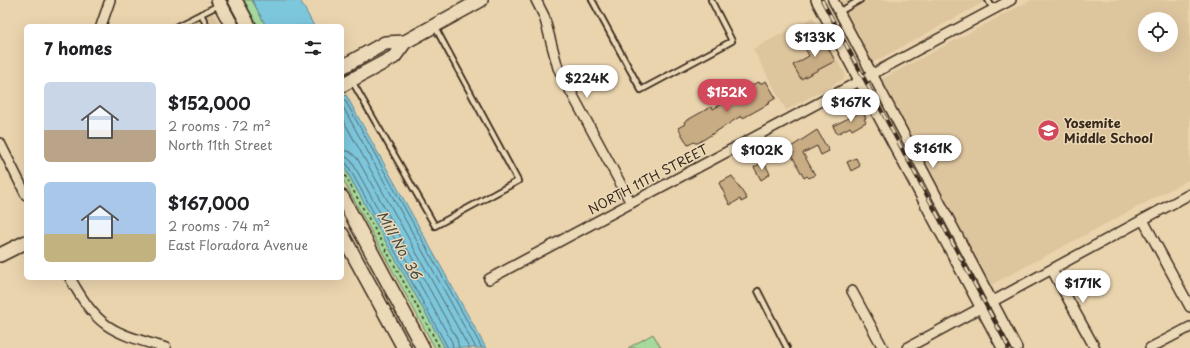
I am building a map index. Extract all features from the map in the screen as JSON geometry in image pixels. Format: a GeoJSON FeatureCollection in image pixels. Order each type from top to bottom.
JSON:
{"type":"FeatureCollection","features":[{"type":"Feature","properties":{"kind":"main road"},"geometry":{"type":"LineString","coordinates":[[235,0],[248,24]]}},
{"type":"Feature","properties":{"kind":"main road"},"geometry":{"type":"LineString","coordinates":[[347,83],[394,57],[405,42],[481,0]]}},
{"type":"Feature","properties":{"kind":"main road"},"geometry":{"type":"LineString","coordinates":[[219,2],[231,24]]}},
{"type":"Feature","properties":{"kind":"main road"},"geometry":{"type":"LineString","coordinates":[[344,66],[385,43],[405,42]]}},
{"type":"Feature","properties":{"kind":"main road"},"geometry":{"type":"LineString","coordinates":[[344,201],[423,348]]}},
{"type":"Feature","properties":{"kind":"main road"},"geometry":{"type":"LineString","coordinates":[[344,238],[404,348]]}},
{"type":"Feature","properties":{"kind":"main road"},"geometry":{"type":"LineString","coordinates":[[0,255],[24,243]]}},
{"type":"Feature","properties":{"kind":"main road"},"geometry":{"type":"LineString","coordinates":[[359,265],[367,266],[386,297],[408,321]]}},
{"type":"Feature","properties":{"kind":"street"},"geometry":{"type":"LineString","coordinates":[[102,24],[110,0]]}},
{"type":"Feature","properties":{"kind":"street"},"geometry":{"type":"LineString","coordinates":[[536,0],[544,16],[558,68],[631,203]]}},
{"type":"Feature","properties":{"kind":"street"},"geometry":{"type":"LineString","coordinates":[[816,0],[1002,348]]}},
{"type":"Feature","properties":{"kind":"street"},"geometry":{"type":"LineString","coordinates":[[832,0],[1017,348]]}},
{"type":"Feature","properties":{"kind":"street","name":"NORTH 11TH STREET"},"geometry":{"type":"LineString","coordinates":[[489,280],[1011,0]]}},
{"type":"Feature","properties":{"kind":"street"},"geometry":{"type":"LineString","coordinates":[[0,143],[24,191]]}},
{"type":"Feature","properties":{"kind":"street"},"geometry":{"type":"LineString","coordinates":[[907,348],[1190,194]]}},
{"type":"Feature","properties":{"kind":"street"},"geometry":{"type":"LineString","coordinates":[[1143,220],[1190,307]]}},
{"type":"Feature","properties":{"kind":"street"},"geometry":{"type":"LineString","coordinates":[[1052,270],[1095,348]]}},
{"type":"Feature","properties":{"kind":"street"},"geometry":{"type":"LineString","coordinates":[[71,280],[95,317],[110,329],[125,336],[166,348]]}},
{"type":"Feature","properties":{"kind":"street"},"geometry":{"type":"LineString","coordinates":[[852,291],[884,348]]}},
{"type":"Feature","properties":{"kind":"street"},"geometry":{"type":"LineString","coordinates":[[1150,348],[1190,327]]}},
{"type":"Feature","properties":{"kind":"lane"},"geometry":{"type":"LineString","coordinates":[[592,0],[641,90],[732,41],[711,0]]}},
{"type":"Feature","properties":{"kind":"lane"},"geometry":{"type":"LineString","coordinates":[[839,12],[860,0]]}},
{"type":"Feature","properties":{"kind":"lane"},"geometry":{"type":"LineString","coordinates":[[988,0],[993,10]]}},
{"type":"Feature","properties":{"kind":"lane"},"geometry":{"type":"LineString","coordinates":[[181,24],[201,14],[219,2]]}},
{"type":"Feature","properties":{"kind":"lane"},"geometry":{"type":"LineString","coordinates":[[201,14],[206,24]]}},
{"type":"Feature","properties":{"kind":"lane"},"geometry":{"type":"LineString","coordinates":[[347,83],[435,226],[518,181],[434,25]]}},
{"type":"Feature","properties":{"kind":"lane"},"geometry":{"type":"LineString","coordinates":[[758,291],[787,348]]}},
{"type":"Feature","properties":{"kind":"path"},"geometry":{"type":"LineString","coordinates":[[344,174],[440,348]]}},
{"type":"Feature","properties":{"kind":"shaded area"},"geometry":{"type":"Polygon","coordinates":[[[837,0],[988,0],[872,63],[837,0]]]}},
{"type":"Feature","properties":{"kind":"shaded area","name":"Yosemite Middle School"},"geometry":{"type":"Polygon","coordinates":[[[1031,0],[1190,0],[1190,179],[989,286],[880,80],[1031,0]]]}},
{"type":"Feature","properties":{"kind":"shaded area"},"geometry":{"type":"Polygon","coordinates":[[[212,10],[219,24],[187,24],[212,10]]]}},
{"type":"Feature","properties":{"kind":"shaded area"},"geometry":{"type":"Polygon","coordinates":[[[813,17],[845,74],[844,79],[786,110],[753,49],[813,17]]]}},
{"type":"Feature","properties":{"kind":"green space"},"geometry":{"type":"Polygon","coordinates":[[[244,0],[252,0],[265,24],[257,24],[244,0]]]}},
{"type":"Feature","properties":{"kind":"green space"},"geometry":{"type":"Polygon","coordinates":[[[344,167],[445,348],[435,348],[344,182],[344,167]]]}},
{"type":"Feature","properties":{"kind":"green space"},"geometry":{"type":"Polygon","coordinates":[[[653,334],[661,348],[628,348],[653,334]]]}},
{"type":"Feature","properties":{"kind":"water"},"geometry":{"type":"Polygon","coordinates":[[[252,0],[300,0],[313,24],[265,24],[252,0]]]}},
{"type":"Feature","properties":{"kind":"water","name":"Mill No. 36"},"geometry":{"type":"Polygon","coordinates":[[[346,95],[486,348],[445,348],[344,167],[344,96],[346,95]]]}},
{"type":"Feature","properties":{"kind":"building"},"geometry":{"type":"Polygon","coordinates":[[[822,36],[835,61],[801,79],[793,65],[809,56],[804,46],[822,36]]]}},
{"type":"Feature","properties":{"kind":"building"},"geometry":{"type":"Polygon","coordinates":[[[766,81],[776,98],[769,102],[770,103],[745,117],[742,118],[741,116],[698,143],[694,142],[688,145],[678,128],[685,124],[684,122],[709,108],[712,107],[713,109],[731,99],[730,97],[733,95],[756,83],[759,82],[760,84],[766,81]]]}},
{"type":"Feature","properties":{"kind":"building"},"geometry":{"type":"Polygon","coordinates":[[[862,111],[866,118],[864,119],[866,122],[852,130],[850,127],[837,134],[833,126],[862,111]]]}},
{"type":"Feature","properties":{"kind":"building"},"geometry":{"type":"Polygon","coordinates":[[[817,130],[829,151],[821,155],[817,146],[803,153],[815,175],[809,178],[807,176],[804,178],[791,154],[794,153],[791,147],[817,130]]]}},
{"type":"Feature","properties":{"kind":"building"},"geometry":{"type":"Polygon","coordinates":[[[856,158],[860,166],[851,171],[847,162],[856,158]]]}},
{"type":"Feature","properties":{"kind":"building"},"geometry":{"type":"Polygon","coordinates":[[[764,162],[770,174],[761,180],[754,167],[764,162]]]}},
{"type":"Feature","properties":{"kind":"building"},"geometry":{"type":"Polygon","coordinates":[[[732,176],[747,199],[741,202],[740,199],[730,205],[719,183],[732,176]]]}},
{"type":"Feature","properties":{"kind":"railway"},"geometry":{"type":"LineString","coordinates":[[822,0],[1009,348]]}},
{"type":"Feature","properties":{"kind":"place","name":"Yosemite Middle School"},"geometry":{"type":"Point","coordinates":[1048,130]}}]}
